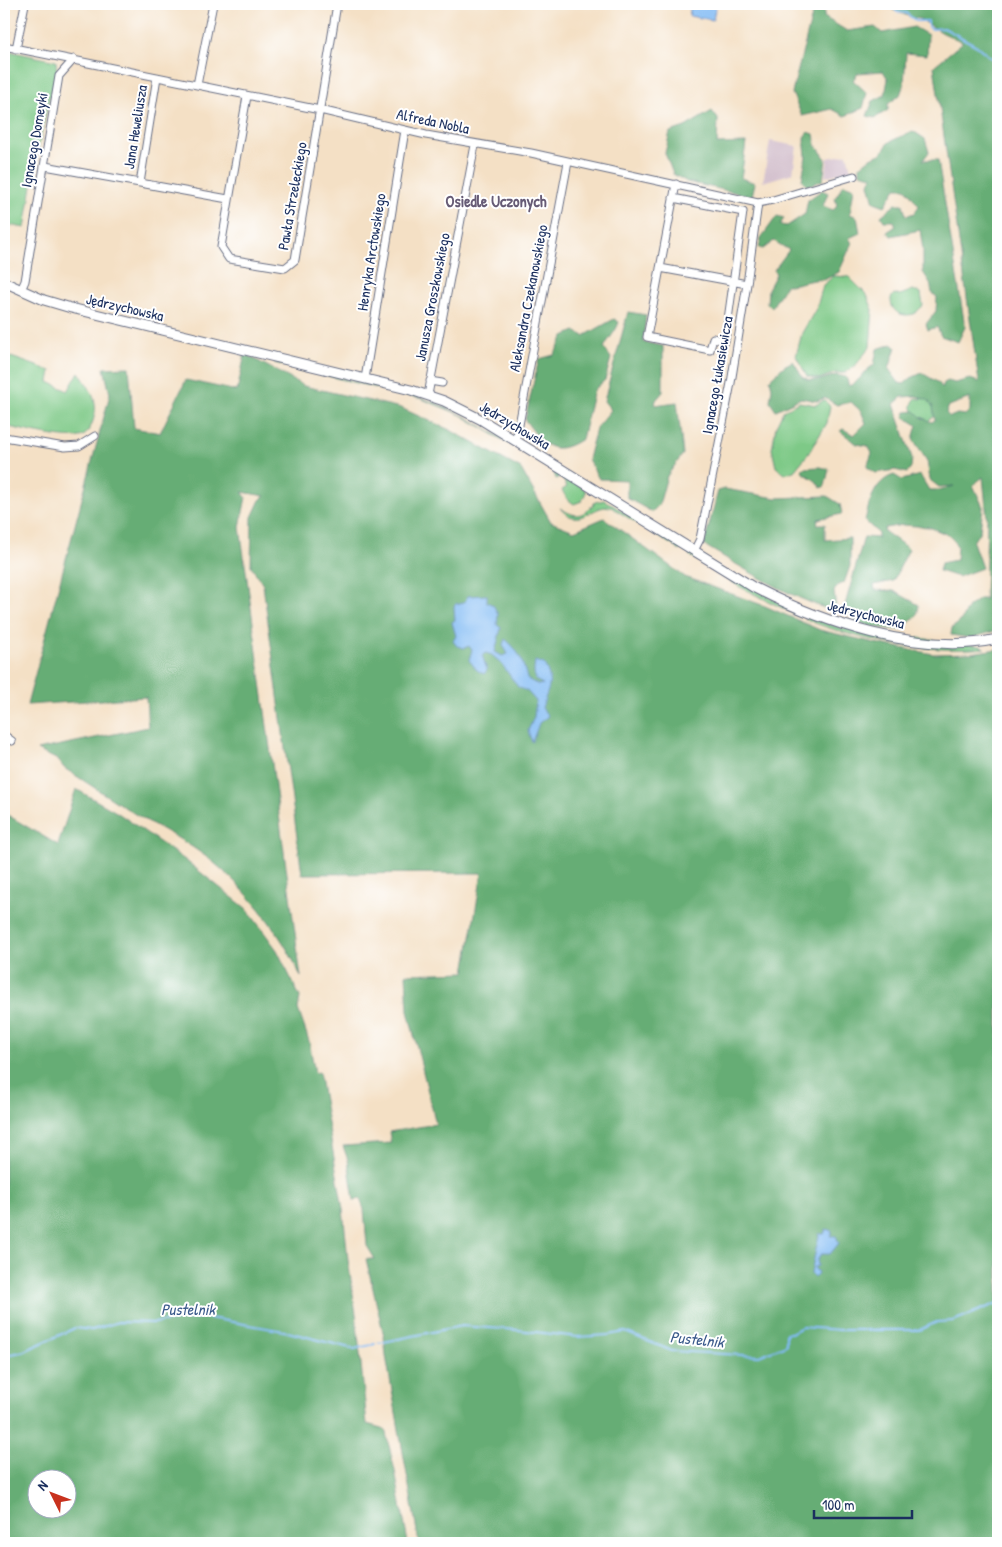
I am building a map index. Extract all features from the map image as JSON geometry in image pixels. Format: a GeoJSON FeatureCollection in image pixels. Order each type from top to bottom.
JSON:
{"type":"FeatureCollection","features":[{"type":"Feature","properties":{"kind":"main road","name":"Jędrzychowska"},"geometry":{"type":"LineString","coordinates":[[4,282],[44,300],[71,308],[365,378],[428,395],[465,411],[516,440],[753,587],[831,622],[919,641],[968,643],[998,639]]}},
{"type":"Feature","properties":{"kind":"street"},"geometry":{"type":"LineString","coordinates":[[16,49],[25,4]]}},
{"type":"Feature","properties":{"kind":"street"},"geometry":{"type":"LineString","coordinates":[[197,84],[213,4]]}},
{"type":"Feature","properties":{"kind":"street"},"geometry":{"type":"LineString","coordinates":[[320,110],[337,4]]}},
{"type":"Feature","properties":{"kind":"street","name":"Alfreda Nobla"},"geometry":{"type":"LineString","coordinates":[[4,46],[197,84],[405,130],[532,153],[758,203],[854,176]]}},
{"type":"Feature","properties":{"kind":"street","name":"Ignacego Domeyki"},"geometry":{"type":"LineString","coordinates":[[21,290],[25,281],[59,76],[74,59]]}},
{"type":"Feature","properties":{"kind":"street","name":"Jana Heweliusza"},"geometry":{"type":"LineString","coordinates":[[157,76],[140,182],[228,199]]}},
{"type":"Feature","properties":{"kind":"street","name":"Pawła Strzeleckiego"},"geometry":{"type":"LineString","coordinates":[[248,96],[228,199],[221,247],[229,260],[284,268],[294,260],[320,110]]}},
{"type":"Feature","properties":{"kind":"street","name":"Henryka Arctowskiego"},"geometry":{"type":"LineString","coordinates":[[365,378],[405,130]]}},
{"type":"Feature","properties":{"kind":"street","name":"Janusza Groszkowskiego"},"geometry":{"type":"LineString","coordinates":[[428,395],[475,144]]}},
{"type":"Feature","properties":{"kind":"street","name":"Aleksandra Czekanowskiego"},"geometry":{"type":"LineString","coordinates":[[516,440],[568,162]]}},
{"type":"Feature","properties":{"kind":"street"},"geometry":{"type":"LineString","coordinates":[[44,166],[140,182]]}},
{"type":"Feature","properties":{"kind":"street"},"geometry":{"type":"LineString","coordinates":[[673,198],[743,212],[725,341],[712,338],[710,350],[647,337],[673,198],[676,184]]}},
{"type":"Feature","properties":{"kind":"street","name":"Ignacego Łukasiewicza"},"geometry":{"type":"LineString","coordinates":[[694,551],[700,539],[731,383],[758,203]]}},
{"type":"Feature","properties":{"kind":"street"},"geometry":{"type":"LineString","coordinates":[[660,268],[747,284]]}},
{"type":"Feature","properties":{"kind":"street"},"geometry":{"type":"LineString","coordinates":[[430,381],[442,383]]}},
{"type":"Feature","properties":{"kind":"street"},"geometry":{"type":"LineString","coordinates":[[4,437],[65,447],[79,446],[95,436]]}},
{"type":"Feature","properties":{"kind":"street"},"geometry":{"type":"LineString","coordinates":[[4,735],[12,741]]}},
{"type":"Feature","properties":{"kind":"shaded area"},"geometry":{"type":"Polygon","coordinates":[[[770,141],[797,146],[793,173],[763,182],[770,141]]]}},
{"type":"Feature","properties":{"kind":"shaded area"},"geometry":{"type":"Polygon","coordinates":[[[847,154],[851,170],[825,177],[828,158],[847,154]]]}},
{"type":"Feature","properties":{"kind":"green space"},"geometry":{"type":"Polygon","coordinates":[[[815,4],[828,4],[824,8],[824,17],[847,31],[875,27],[882,33],[914,27],[928,35],[927,55],[906,53],[904,84],[900,95],[888,104],[888,110],[875,118],[867,116],[873,101],[885,95],[888,79],[883,71],[858,73],[853,80],[867,93],[863,108],[845,116],[832,109],[802,116],[792,93],[815,4]]]}},
{"type":"Feature","properties":{"kind":"green space"},"geometry":{"type":"Polygon","coordinates":[[[889,4],[998,4],[998,630],[971,638],[951,635],[952,628],[960,622],[968,607],[979,599],[985,599],[987,518],[983,477],[973,485],[983,507],[980,531],[973,542],[982,568],[958,577],[939,571],[941,563],[956,560],[957,546],[951,536],[929,527],[903,525],[885,528],[884,531],[909,549],[893,581],[874,585],[875,590],[894,591],[919,605],[917,616],[900,630],[867,626],[854,619],[845,605],[864,537],[878,538],[878,533],[865,521],[877,487],[887,478],[894,475],[902,480],[920,475],[929,490],[939,490],[954,486],[939,487],[930,480],[927,461],[913,439],[917,425],[904,417],[906,412],[915,411],[922,418],[932,422],[935,420],[933,407],[928,400],[916,396],[902,397],[894,404],[912,458],[911,468],[907,473],[895,470],[876,473],[867,467],[872,453],[868,446],[857,444],[840,431],[843,429],[854,435],[866,423],[861,411],[851,402],[837,405],[825,398],[817,401],[801,398],[776,410],[770,401],[772,388],[770,379],[784,366],[793,361],[803,377],[809,380],[820,380],[836,375],[846,377],[849,386],[874,365],[877,349],[892,344],[896,347],[889,369],[899,383],[904,384],[922,373],[939,383],[942,388],[944,383],[948,381],[955,383],[970,379],[979,382],[934,66],[963,42],[920,19],[893,10],[889,4]],[[970,398],[949,406],[946,413],[950,417],[957,414],[965,415],[970,410],[970,398]]]}},
{"type":"Feature","properties":{"kind":"green space"},"geometry":{"type":"Polygon","coordinates":[[[4,50],[56,61],[57,74],[48,103],[37,155],[25,228],[4,224],[4,50]]]}},
{"type":"Feature","properties":{"kind":"green space"},"geometry":{"type":"Polygon","coordinates":[[[712,111],[718,119],[717,144],[746,143],[741,178],[755,183],[752,196],[687,182],[673,174],[665,153],[670,132],[685,127],[712,111]]]}},
{"type":"Feature","properties":{"kind":"green space"},"geometry":{"type":"Polygon","coordinates":[[[913,131],[925,139],[929,152],[923,160],[938,160],[965,327],[958,342],[941,336],[937,327],[928,330],[926,324],[936,311],[937,297],[932,293],[930,283],[923,272],[923,250],[920,230],[891,236],[887,232],[896,226],[894,221],[884,221],[881,216],[896,204],[903,204],[906,216],[914,213],[919,206],[906,188],[896,188],[885,206],[874,202],[869,184],[872,176],[860,173],[860,166],[882,153],[889,142],[913,131]]]}},
{"type":"Feature","properties":{"kind":"green space"},"geometry":{"type":"Polygon","coordinates":[[[808,132],[814,134],[816,145],[826,159],[823,180],[807,186],[802,180],[806,156],[804,137],[808,132]]]}},
{"type":"Feature","properties":{"kind":"green space"},"geometry":{"type":"Polygon","coordinates":[[[844,184],[854,188],[850,214],[857,217],[860,233],[849,238],[852,243],[839,272],[824,280],[786,285],[772,307],[767,304],[768,289],[776,274],[774,270],[789,250],[774,241],[763,249],[759,248],[761,238],[777,216],[784,218],[780,225],[787,226],[805,214],[808,200],[822,190],[828,193],[823,206],[833,210],[837,206],[835,198],[844,184]]]}},
{"type":"Feature","properties":{"kind":"green space"},"geometry":{"type":"Polygon","coordinates":[[[834,276],[849,277],[867,295],[873,310],[870,347],[855,366],[845,373],[835,373],[819,379],[807,376],[796,356],[802,333],[817,307],[823,285],[834,276]]]}},
{"type":"Feature","properties":{"kind":"green space"},"geometry":{"type":"Polygon","coordinates":[[[913,290],[921,293],[923,306],[913,314],[900,314],[892,306],[891,298],[894,294],[900,295],[913,290]]]}},
{"type":"Feature","properties":{"kind":"green space"},"geometry":{"type":"Polygon","coordinates":[[[628,312],[646,315],[643,342],[663,346],[663,392],[656,400],[655,405],[677,402],[683,454],[667,476],[659,505],[652,512],[627,498],[627,480],[599,479],[588,459],[596,428],[611,410],[604,401],[628,312]]]}},
{"type":"Feature","properties":{"kind":"green space"},"geometry":{"type":"Polygon","coordinates":[[[614,319],[619,322],[604,348],[611,358],[605,380],[594,390],[582,439],[563,448],[549,446],[537,436],[525,420],[539,359],[554,355],[564,336],[575,331],[584,336],[614,319]]]}},
{"type":"Feature","properties":{"kind":"green space"},"geometry":{"type":"Polygon","coordinates":[[[245,354],[304,386],[401,408],[450,430],[521,469],[551,522],[574,531],[604,518],[685,577],[765,606],[820,630],[933,654],[971,653],[998,649],[998,1543],[419,1543],[384,1336],[366,1259],[375,1259],[367,1246],[364,1209],[360,1199],[354,1200],[348,1160],[343,1146],[391,1143],[389,1132],[436,1124],[408,1011],[406,974],[465,972],[482,873],[302,874],[263,585],[251,566],[252,517],[260,500],[265,496],[242,492],[246,497],[240,527],[301,977],[272,925],[231,878],[216,865],[177,837],[135,814],[64,768],[58,760],[37,750],[148,727],[146,697],[27,705],[110,394],[104,368],[129,367],[134,428],[160,433],[186,380],[237,391],[245,354]]]}},
{"type":"Feature","properties":{"kind":"green space"},"geometry":{"type":"Polygon","coordinates":[[[11,357],[51,371],[49,382],[68,391],[79,372],[95,401],[95,413],[87,433],[83,436],[67,437],[4,426],[4,362],[11,357]]]}},
{"type":"Feature","properties":{"kind":"green space"},"geometry":{"type":"Polygon","coordinates":[[[275,362],[409,394],[436,403],[466,417],[509,444],[461,415],[422,399],[275,362]]]}},
{"type":"Feature","properties":{"kind":"green space"},"geometry":{"type":"Polygon","coordinates":[[[927,397],[936,404],[935,416],[928,421],[914,414],[912,407],[916,398],[927,397]]]}},
{"type":"Feature","properties":{"kind":"green space"},"geometry":{"type":"Polygon","coordinates":[[[824,400],[830,406],[827,423],[808,454],[794,471],[785,474],[776,467],[772,449],[776,426],[783,411],[799,402],[816,405],[824,400]]]}},
{"type":"Feature","properties":{"kind":"green space"},"geometry":{"type":"Polygon","coordinates":[[[820,467],[829,469],[825,486],[821,488],[816,481],[802,472],[803,468],[820,467]]]}},
{"type":"Feature","properties":{"kind":"green space"},"geometry":{"type":"Polygon","coordinates":[[[557,471],[584,488],[586,492],[582,501],[574,504],[567,499],[562,490],[567,487],[561,476],[556,479],[554,473],[557,471]]]}},
{"type":"Feature","properties":{"kind":"green space"},"geometry":{"type":"Polygon","coordinates":[[[725,489],[776,498],[827,496],[840,504],[842,514],[818,519],[817,524],[825,524],[825,540],[850,538],[850,566],[844,583],[839,585],[834,591],[836,608],[833,611],[783,590],[704,545],[718,491],[725,489]]]}},
{"type":"Feature","properties":{"kind":"green space"},"geometry":{"type":"Polygon","coordinates":[[[604,500],[682,547],[680,550],[611,507],[604,507],[579,517],[573,517],[560,508],[571,514],[579,515],[592,507],[595,502],[604,500]]]}},
{"type":"Feature","properties":{"kind":"green space"},"geometry":{"type":"Polygon","coordinates":[[[691,553],[797,612],[800,617],[740,587],[689,555],[691,553]]]}},
{"type":"Feature","properties":{"kind":"green space"},"geometry":{"type":"Polygon","coordinates":[[[808,617],[841,628],[985,648],[941,649],[893,644],[825,627],[805,619],[808,617]]]}},
{"type":"Feature","properties":{"kind":"green space"},"geometry":{"type":"Polygon","coordinates":[[[76,789],[118,813],[185,860],[247,909],[277,950],[300,997],[298,1009],[309,1041],[315,1073],[319,1072],[343,1209],[367,1424],[385,1429],[408,1543],[4,1543],[4,813],[58,845],[76,789]]]}},
{"type":"Feature","properties":{"kind":"water"},"geometry":{"type":"Polygon","coordinates":[[[691,4],[716,4],[713,20],[689,16],[691,4]]]}},
{"type":"Feature","properties":{"kind":"water"},"geometry":{"type":"Polygon","coordinates":[[[487,595],[487,602],[493,605],[498,614],[497,625],[501,628],[495,652],[502,656],[508,654],[503,645],[505,639],[520,657],[527,679],[538,685],[543,684],[535,680],[535,661],[544,664],[549,677],[550,682],[542,708],[548,716],[539,723],[532,742],[528,731],[534,717],[536,701],[527,691],[518,687],[501,663],[492,655],[486,653],[482,655],[487,670],[484,674],[477,670],[469,660],[472,650],[469,646],[464,648],[457,646],[453,641],[456,636],[452,622],[455,620],[454,606],[465,601],[468,596],[487,595]]]}},
{"type":"Feature","properties":{"kind":"water"},"geometry":{"type":"Polygon","coordinates":[[[826,1229],[832,1231],[830,1236],[836,1236],[839,1243],[830,1254],[821,1254],[817,1261],[818,1266],[814,1267],[818,1273],[814,1278],[811,1274],[819,1234],[824,1234],[826,1229]]]}},
{"type":"Feature","properties":{"kind":"waterway"},"geometry":{"type":"LineString","coordinates":[[891,4],[897,12],[906,13],[916,21],[928,21],[928,27],[933,29],[944,28],[977,46],[998,64]]}},
{"type":"Feature","properties":{"kind":"waterway","name":"Pustelnik"},"geometry":{"type":"LineString","coordinates":[[379,1343],[461,1326],[578,1337],[625,1332],[672,1351],[759,1356],[786,1345],[786,1333],[791,1333],[802,1327],[840,1330],[919,1330],[937,1322],[953,1321],[998,1303]]}},
{"type":"Feature","properties":{"kind":"waterway","name":"Pustelnik"},"geometry":{"type":"LineString","coordinates":[[4,1355],[22,1352],[75,1328],[92,1330],[118,1322],[154,1323],[204,1317],[284,1331],[354,1349],[375,1344]]}},
{"type":"Feature","properties":{"kind":"district","name":"Osiedle Uczonych"},"geometry":{"type":"Point","coordinates":[496,201]}}]}
